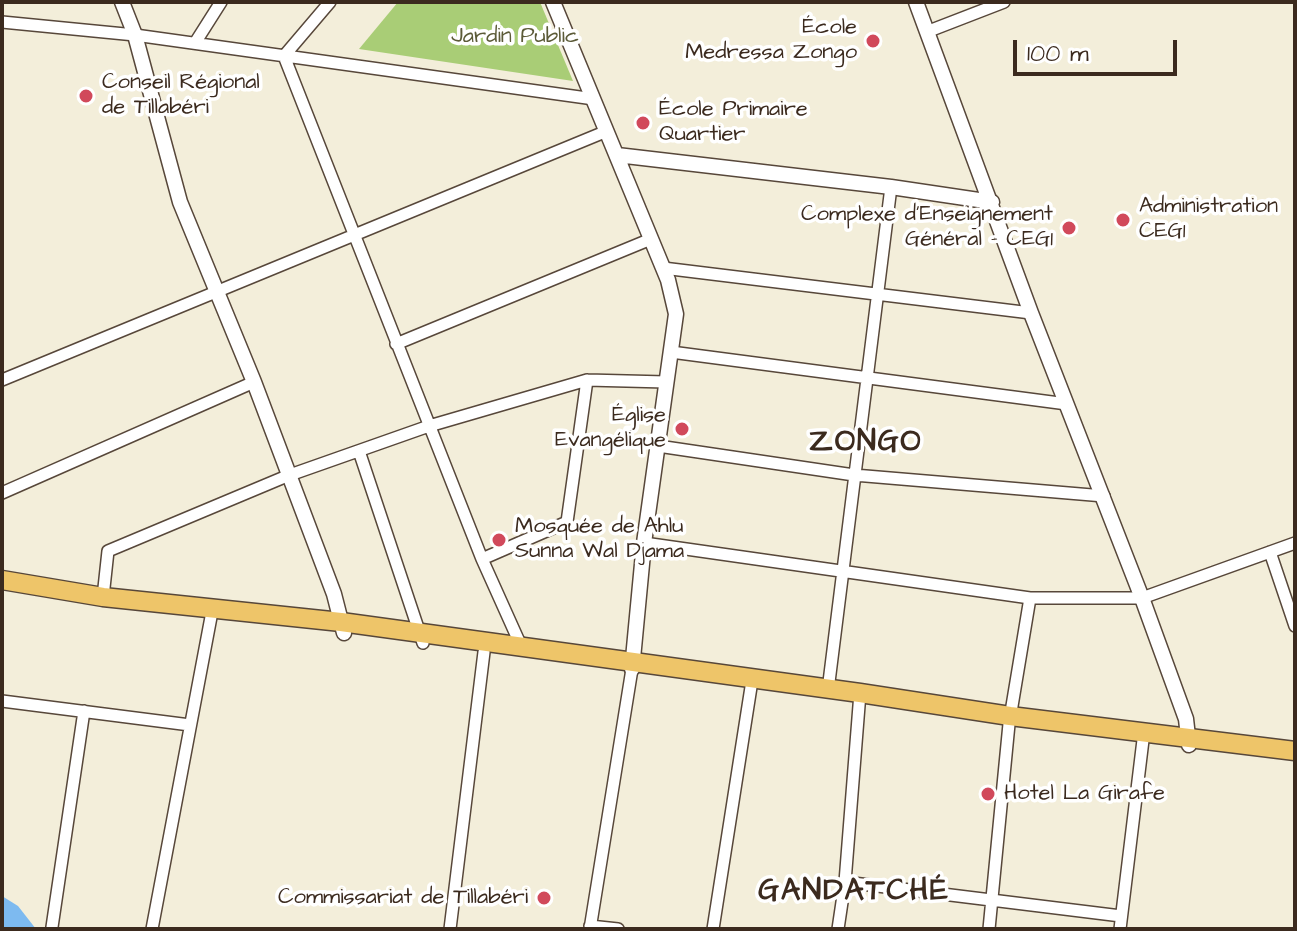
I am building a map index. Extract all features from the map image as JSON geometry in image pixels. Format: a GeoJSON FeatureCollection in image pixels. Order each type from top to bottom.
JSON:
{"type":"FeatureCollection","features":[{"type":"Feature","properties":{"kind":"main road"},"geometry":{"type":"LineString","coordinates":[[2,580],[103,597],[343,627],[484,652],[633,665],[751,687],[859,697],[1143,740],[1189,741],[1295,759]]}},
{"type":"Feature","properties":{"kind":"main road"},"geometry":{"type":"LineString","coordinates":[[2,591],[211,617],[343,627]]}},
{"type":"Feature","properties":{"kind":"main road"},"geometry":{"type":"LineString","coordinates":[[422,639],[522,648],[828,690],[859,697]]}},
{"type":"Feature","properties":{"kind":"main road"},"geometry":{"type":"LineString","coordinates":[[1009,720],[1295,751]]}},
{"type":"Feature","properties":{"kind":"street"},"geometry":{"type":"LineString","coordinates":[[122,2],[135,35],[180,202],[254,382],[334,594],[343,627]]}},
{"type":"Feature","properties":{"kind":"street"},"geometry":{"type":"LineString","coordinates":[[195,43],[221,2]]}},
{"type":"Feature","properties":{"kind":"street"},"geometry":{"type":"LineString","coordinates":[[284,56],[330,2]]}},
{"type":"Feature","properties":{"kind":"street"},"geometry":{"type":"LineString","coordinates":[[553,2],[663,268],[676,314],[644,543],[633,665],[590,927],[618,929]]}},
{"type":"Feature","properties":{"kind":"street"},"geometry":{"type":"LineString","coordinates":[[916,2],[1031,313],[1142,598],[1186,719],[1189,741]]}},
{"type":"Feature","properties":{"kind":"street"},"geometry":{"type":"LineString","coordinates":[[929,31],[1004,2]]}},
{"type":"Feature","properties":{"kind":"street"},"geometry":{"type":"LineString","coordinates":[[2,22],[135,35],[594,99]]}},
{"type":"Feature","properties":{"kind":"street"},"geometry":{"type":"LineString","coordinates":[[284,56],[482,559],[522,648]]}},
{"type":"Feature","properties":{"kind":"street"},"geometry":{"type":"LineString","coordinates":[[2,380],[607,131]]}},
{"type":"Feature","properties":{"kind":"street"},"geometry":{"type":"LineString","coordinates":[[617,155],[992,202]]}},
{"type":"Feature","properties":{"kind":"street"},"geometry":{"type":"LineString","coordinates":[[828,690],[891,187]]}},
{"type":"Feature","properties":{"kind":"street"},"geometry":{"type":"LineString","coordinates":[[396,344],[651,239]]}},
{"type":"Feature","properties":{"kind":"street"},"geometry":{"type":"LineString","coordinates":[[663,268],[1031,313]]}},
{"type":"Feature","properties":{"kind":"street"},"geometry":{"type":"LineString","coordinates":[[671,352],[1067,404]]}},
{"type":"Feature","properties":{"kind":"street"},"geometry":{"type":"LineString","coordinates":[[103,597],[108,551],[287,476],[429,426],[587,380],[666,382]]}},
{"type":"Feature","properties":{"kind":"street"},"geometry":{"type":"LineString","coordinates":[[482,559],[567,522],[587,380]]}},
{"type":"Feature","properties":{"kind":"street"},"geometry":{"type":"LineString","coordinates":[[2,493],[254,382]]}},
{"type":"Feature","properties":{"kind":"street"},"geometry":{"type":"LineString","coordinates":[[658,446],[854,475],[1104,496]]}},
{"type":"Feature","properties":{"kind":"street"},"geometry":{"type":"LineString","coordinates":[[359,451],[422,639]]}},
{"type":"Feature","properties":{"kind":"street"},"geometry":{"type":"LineString","coordinates":[[644,543],[1030,598],[1142,598],[1295,543]]}},
{"type":"Feature","properties":{"kind":"street"},"geometry":{"type":"LineString","coordinates":[[1270,552],[1295,626]]}},
{"type":"Feature","properties":{"kind":"street"},"geometry":{"type":"LineString","coordinates":[[989,929],[1009,720],[1030,598]]}},
{"type":"Feature","properties":{"kind":"street"},"geometry":{"type":"LineString","coordinates":[[152,929],[211,617]]}},
{"type":"Feature","properties":{"kind":"street"},"geometry":{"type":"LineString","coordinates":[[450,929],[484,652]]}},
{"type":"Feature","properties":{"kind":"street"},"geometry":{"type":"LineString","coordinates":[[713,929],[751,687]]}},
{"type":"Feature","properties":{"kind":"street"},"geometry":{"type":"LineString","coordinates":[[838,929],[845,882],[859,697]]}},
{"type":"Feature","properties":{"kind":"street"},"geometry":{"type":"LineString","coordinates":[[2,701],[190,725]]}},
{"type":"Feature","properties":{"kind":"street"},"geometry":{"type":"LineString","coordinates":[[52,927],[84,711]]}},
{"type":"Feature","properties":{"kind":"street"},"geometry":{"type":"LineString","coordinates":[[1120,929],[1143,740]]}},
{"type":"Feature","properties":{"kind":"street"},"geometry":{"type":"LineString","coordinates":[[845,882],[1121,916]]}},
{"type":"Feature","properties":{"kind":"green space","name":"Jardin Public"},"geometry":{"type":"Polygon","coordinates":[[[398,2],[540,2],[573,81],[359,49],[398,2]]]}},
{"type":"Feature","properties":{"kind":"water"},"geometry":{"type":"Polygon","coordinates":[[[2,896],[18,906],[36,929],[2,929],[2,896]]]}},
{"type":"Feature","properties":{"kind":"place","name":"École Medressa Zongo"},"geometry":{"type":"Point","coordinates":[873,41]}},
{"type":"Feature","properties":{"kind":"place","name":"Conseil Régional de Tillabéri"},"geometry":{"type":"Point","coordinates":[86,96]}},
{"type":"Feature","properties":{"kind":"place","name":"École Primaire Quartier"},"geometry":{"type":"Point","coordinates":[643,123]}},
{"type":"Feature","properties":{"kind":"place","name":"Administration CEG1"},"geometry":{"type":"Point","coordinates":[1123,220]}},
{"type":"Feature","properties":{"kind":"place","name":"Complexe d'Enseignement Général - CEG1"},"geometry":{"type":"Point","coordinates":[1069,228]}},
{"type":"Feature","properties":{"kind":"place","name":"Église Evangélique"},"geometry":{"type":"Point","coordinates":[682,429]}},
{"type":"Feature","properties":{"kind":"place","name":"Mosquée de Ahlu Sunna Wal Djama"},"geometry":{"type":"Point","coordinates":[499,540]}},
{"type":"Feature","properties":{"kind":"place","name":"Hotel La Girafe"},"geometry":{"type":"Point","coordinates":[988,794]}},
{"type":"Feature","properties":{"kind":"place","name":"Commissariat de Tillabéri"},"geometry":{"type":"Point","coordinates":[544,898]}},
{"type":"Feature","properties":{"kind":"district","name":"ZONGO"},"geometry":{"type":"Point","coordinates":[866,444]}},
{"type":"Feature","properties":{"kind":"district","name":"GANDATCHÉ"},"geometry":{"type":"Point","coordinates":[854,893]}}]}
